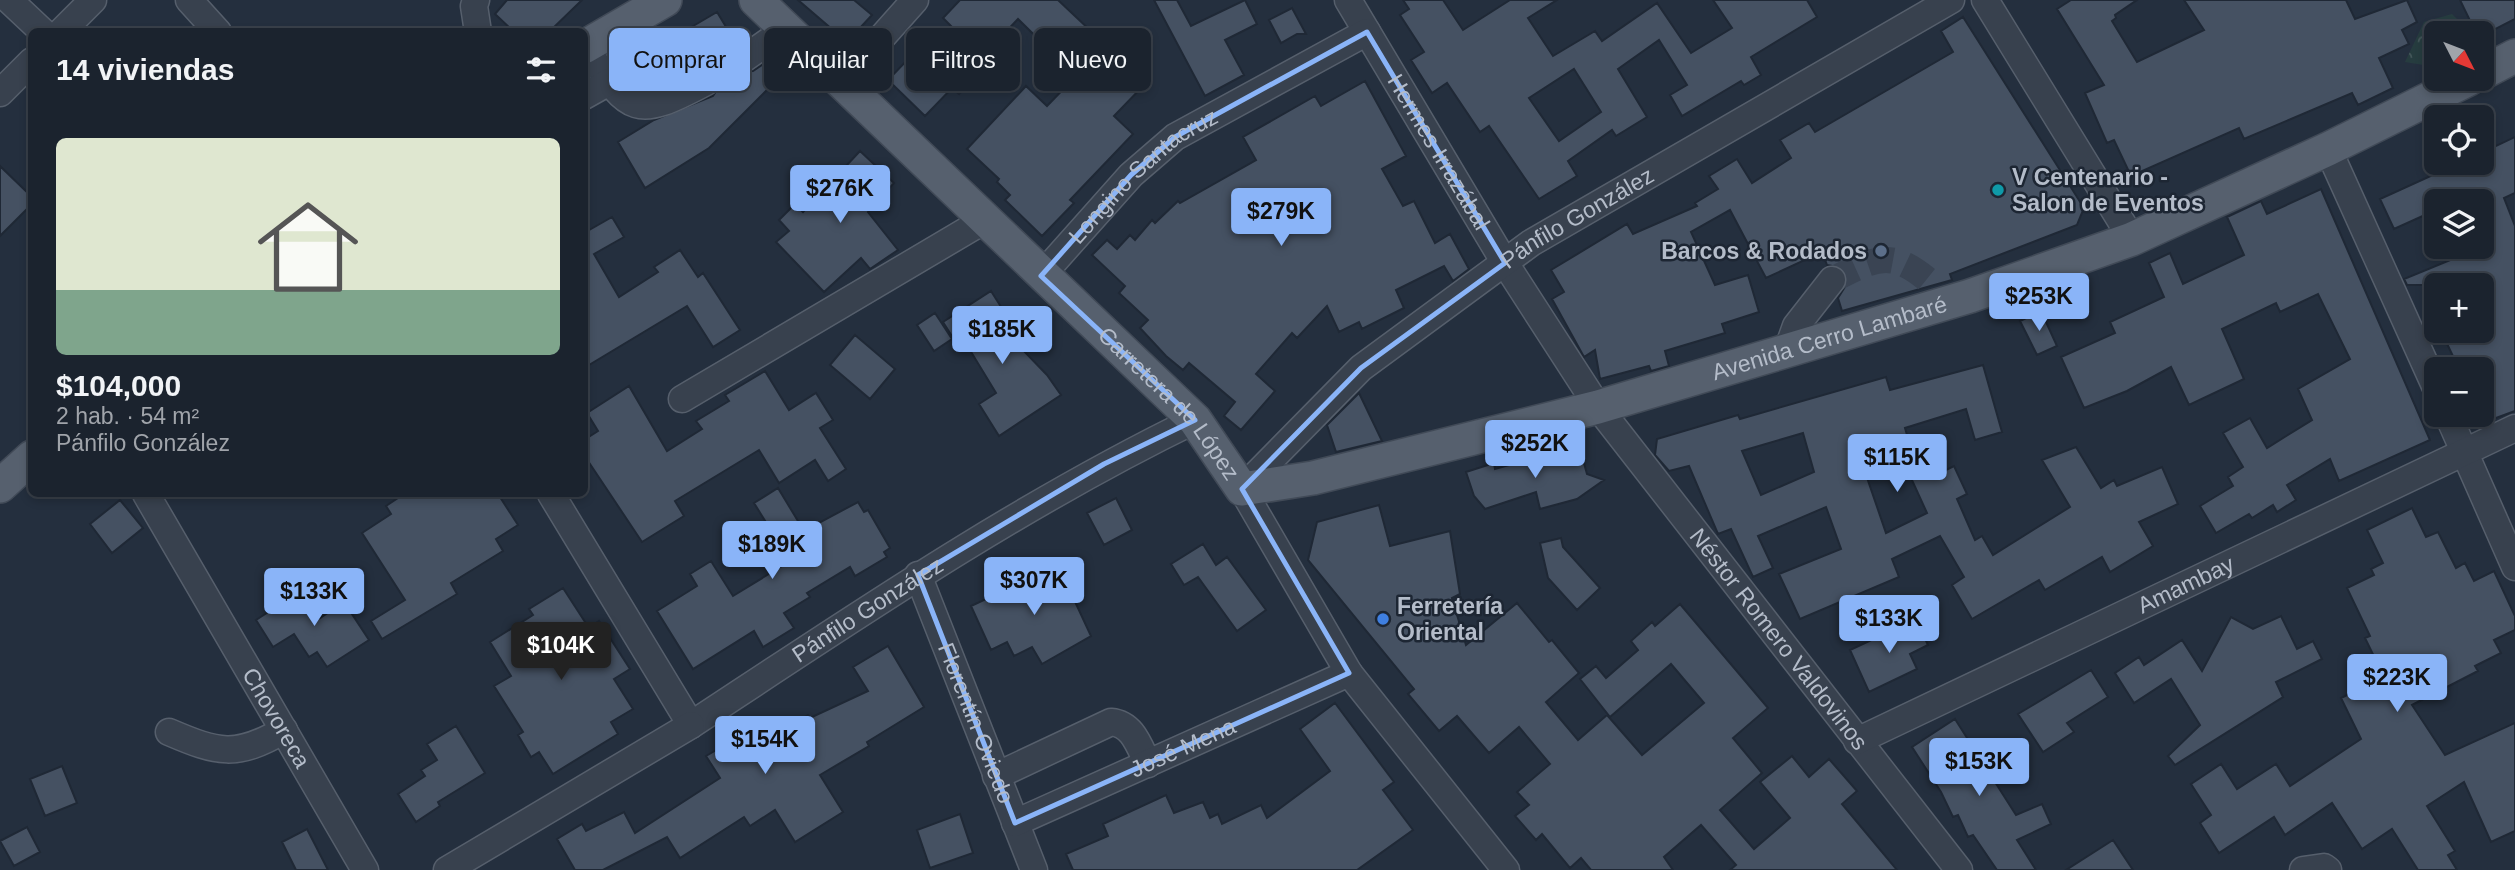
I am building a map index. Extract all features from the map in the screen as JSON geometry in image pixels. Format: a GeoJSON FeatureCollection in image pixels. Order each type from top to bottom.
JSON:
{"type":"FeatureCollection","features":[{"type":"Feature","properties":{"kind":"main road"},"geometry":{"type":"LineString","coordinates":[[588,45],[665,0]]}},
{"type":"Feature","properties":{"kind":"main road","name":"Carretera de López"},"geometry":{"type":"LineString","coordinates":[[756,0],[785,28]]}},
{"type":"Feature","properties":{"kind":"main road"},"geometry":{"type":"LineString","coordinates":[[2494,67],[2515,56]]}},
{"type":"Feature","properties":{"kind":"main road","name":"Carretera de López"},"geometry":{"type":"LineString","coordinates":[[851,91],[1041,276],[1195,420],[1242,489]]}},
{"type":"Feature","properties":{"kind":"main road","name":"Avenida Cerro Lambaré"},"geometry":{"type":"LineString","coordinates":[[1242,489],[1313,478],[1598,407],[1787,351],[1942,294],[2132,239],[2328,149],[2445,91]]}},
{"type":"Feature","properties":{"kind":"main road"},"geometry":{"type":"LineString","coordinates":[[3,479],[28,460]]}},
{"type":"Feature","properties":{"kind":"street"},"geometry":{"type":"LineString","coordinates":[[9,0],[39,28]]}},
{"type":"Feature","properties":{"kind":"street"},"geometry":{"type":"LineString","coordinates":[[65,28],[93,0]]}},
{"type":"Feature","properties":{"kind":"street"},"geometry":{"type":"LineString","coordinates":[[189,0],[214,28]]}},
{"type":"Feature","properties":{"kind":"street"},"geometry":{"type":"LineString","coordinates":[[476,0],[474,6],[477,28]]}},
{"type":"Feature","properties":{"kind":"street"},"geometry":{"type":"LineString","coordinates":[[890,28],[915,0]]}},
{"type":"Feature","properties":{"kind":"street","name":"Hermes Irrazábal"},"geometry":{"type":"LineString","coordinates":[[1348,0],[1505,262],[1598,407]]}},
{"type":"Feature","properties":{"kind":"street","name":"Pánfilo González"},"geometry":{"type":"LineString","coordinates":[[1242,489],[1345,382],[1401,336],[1505,262],[1609,197],[1951,0]]}},
{"type":"Feature","properties":{"kind":"street"},"geometry":{"type":"LineString","coordinates":[[1985,0],[2132,239]]}},
{"type":"Feature","properties":{"kind":"street","name":"Longino Santacruz"},"geometry":{"type":"LineString","coordinates":[[1041,276],[1131,175],[1175,137],[1367,32]]}},
{"type":"Feature","properties":{"kind":"street"},"geometry":{"type":"LineString","coordinates":[[588,51],[609,82],[588,94]]}},
{"type":"Feature","properties":{"kind":"street"},"geometry":{"type":"LineString","coordinates":[[0,93],[28,71]]}},
{"type":"Feature","properties":{"kind":"street"},"geometry":{"type":"LineString","coordinates":[[617,91],[626,101],[647,108],[668,103],[690,91]]}},
{"type":"Feature","properties":{"kind":"street"},"geometry":{"type":"LineString","coordinates":[[2328,149],[2424,361]]}},
{"type":"Feature","properties":{"kind":"street"},"geometry":{"type":"LineString","coordinates":[[682,399],[983,220]]}},
{"type":"Feature","properties":{"kind":"street"},"geometry":{"type":"LineString","coordinates":[[1787,351],[1796,326],[1832,280]]}},
{"type":"Feature","properties":{"kind":"street","name":"Néstor Romero Valdovinos"},"geometry":{"type":"LineString","coordinates":[[1598,407],[1959,870]]}},
{"type":"Feature","properties":{"kind":"street","name":"Pánfilo González"},"geometry":{"type":"LineString","coordinates":[[447,870],[691,725],[918,575],[1104,464],[1195,420]]}},
{"type":"Feature","properties":{"kind":"street"},"geometry":{"type":"LineString","coordinates":[[2453,427],[2515,568]]}},
{"type":"Feature","properties":{"kind":"street","name":"Amambay"},"geometry":{"type":"LineString","coordinates":[[1857,741],[2515,428]]}},
{"type":"Feature","properties":{"kind":"street","name":"Carretera de López"},"geometry":{"type":"LineString","coordinates":[[1242,489],[1349,673],[1506,870]]}},
{"type":"Feature","properties":{"kind":"street","name":"Chovoreca"},"geometry":{"type":"LineString","coordinates":[[148,497],[365,870]]}},
{"type":"Feature","properties":{"kind":"street"},"geometry":{"type":"LineString","coordinates":[[553,497],[691,725]]}},
{"type":"Feature","properties":{"kind":"street","name":"Florentín Oviedo"},"geometry":{"type":"LineString","coordinates":[[918,575],[1034,870]]}},
{"type":"Feature","properties":{"kind":"street","name":"José Mena"},"geometry":{"type":"LineString","coordinates":[[1015,823],[1349,673]]}},
{"type":"Feature","properties":{"kind":"street"},"geometry":{"type":"LineString","coordinates":[[996,776],[1111,722],[1122,723],[1132,733],[1148,764]]}},
{"type":"Feature","properties":{"kind":"street"},"geometry":{"type":"LineString","coordinates":[[169,732],[203,746],[240,751],[284,730]]}},
{"type":"Feature","properties":{"kind":"highlighted area"},"geometry":{"type":"Polygon","coordinates":[[[1367,32],[1505,263],[1361,368],[1242,489],[1349,673],[1015,823],[918,575],[1104,464],[1195,420],[1041,276],[1131,175],[1175,137],[1367,32]]]}},
{"type":"Feature","properties":{"kind":"green space"},"geometry":{"type":"Polygon","coordinates":[[[2452,14],[2459,21],[2428,21],[2452,14]]]}},
{"type":"Feature","properties":{"kind":"green space"},"geometry":{"type":"Polygon","coordinates":[[[2424,22],[2424,65],[2405,62],[2424,22]]]}},
{"type":"Feature","properties":{"kind":"building"},"geometry":{"type":"Polygon","coordinates":[[[507,0],[582,0],[553,28],[510,28],[495,14],[507,0]]]}},
{"type":"Feature","properties":{"kind":"building"},"geometry":{"type":"Polygon","coordinates":[[[798,0],[854,0],[872,15],[860,28],[831,28],[798,0]]]}},
{"type":"Feature","properties":{"kind":"building"},"geometry":{"type":"Polygon","coordinates":[[[960,0],[1058,0],[1088,28],[1034,28],[1034,35],[1018,19],[1009,28],[949,28],[951,26],[943,18],[960,0]]]}},
{"type":"Feature","properties":{"kind":"building"},"geometry":{"type":"Polygon","coordinates":[[[1154,0],[1177,0],[1191,26],[1245,0],[1257,24],[1225,40],[1244,75],[1205,96],[1154,0]]]}},
{"type":"Feature","properties":{"kind":"building"},"geometry":{"type":"Polygon","coordinates":[[[1403,0],[1443,0],[1463,30],[1510,0],[1557,0],[1528,18],[1553,56],[1595,31],[1602,41],[1657,3],[1691,53],[1732,28],[1713,0],[1807,0],[1817,17],[1751,57],[1761,75],[1744,85],[1741,81],[1682,116],[1670,95],[1687,85],[1659,40],[1618,69],[1647,117],[1616,136],[1612,130],[1568,161],[1577,176],[1539,199],[1489,126],[1480,132],[1447,83],[1432,93],[1411,60],[1424,52],[1400,15],[1409,9],[1403,0]],[[1574,69],[1529,98],[1559,141],[1601,112],[1574,69]]]}},
{"type":"Feature","properties":{"kind":"building"},"geometry":{"type":"Polygon","coordinates":[[[2071,0],[2137,0],[2115,15],[2116,18],[2112,21],[2137,62],[2204,30],[2184,0],[2346,0],[2355,19],[2407,0],[2417,22],[2402,30],[2409,44],[2379,58],[2393,88],[2358,105],[2352,93],[2244,139],[2239,128],[2131,176],[2114,140],[2107,143],[2085,93],[2104,85],[2057,9],[2071,0]]]}},
{"type":"Feature","properties":{"kind":"building"},"geometry":{"type":"Polygon","coordinates":[[[2460,0],[2515,0],[2515,19],[2494,30],[2494,21],[2470,21],[2460,0]]]}},
{"type":"Feature","properties":{"kind":"building"},"geometry":{"type":"Polygon","coordinates":[[[1292,8],[1306,34],[1297,34],[1281,43],[1269,20],[1292,8]]]}},
{"type":"Feature","properties":{"kind":"building"},"geometry":{"type":"Polygon","coordinates":[[[717,12],[727,28],[690,28],[717,12]]]}},
{"type":"Feature","properties":{"kind":"building"},"geometry":{"type":"Polygon","coordinates":[[[1963,17],[2084,208],[2077,225],[1950,274],[1952,280],[1842,311],[1838,298],[1848,282],[1842,268],[1827,265],[1822,252],[1766,278],[1730,210],[1691,232],[1715,285],[1748,275],[1759,312],[1722,324],[1725,333],[1665,351],[1669,366],[1651,371],[1649,366],[1600,379],[1595,350],[1584,357],[1552,299],[1564,292],[1551,270],[1627,224],[1633,234],[1697,206],[1695,203],[1718,189],[1709,176],[1737,159],[1752,183],[1791,158],[1780,140],[1809,123],[1815,132],[1953,52],[1941,31],[1963,17]]]}},
{"type":"Feature","properties":{"kind":"building"},"geometry":{"type":"Polygon","coordinates":[[[906,61],[906,91],[949,91],[925,116],[892,84],[892,76],[906,61]]]}},
{"type":"Feature","properties":{"kind":"building"},"geometry":{"type":"Polygon","coordinates":[[[764,63],[766,91],[709,148],[645,188],[618,142],[654,120],[713,96],[716,91],[750,91],[750,71],[764,63]]]}},
{"type":"Feature","properties":{"kind":"building"},"geometry":{"type":"Polygon","coordinates":[[[1365,81],[1406,156],[1382,169],[1403,206],[1414,201],[1435,243],[1450,234],[1469,269],[1453,281],[1444,266],[1396,290],[1404,308],[1362,329],[1359,322],[1339,332],[1327,306],[1297,338],[1292,333],[1256,374],[1275,391],[1241,430],[1224,416],[1235,402],[1189,363],[1183,370],[1166,356],[1140,328],[1148,320],[1119,293],[1125,286],[1092,255],[1107,240],[1117,249],[1130,235],[1135,240],[1152,220],[1155,223],[1178,201],[1180,203],[1256,160],[1243,137],[1315,96],[1321,106],[1365,81]]]}},
{"type":"Feature","properties":{"kind":"building"},"geometry":{"type":"Polygon","coordinates":[[[1026,86],[1047,106],[1062,91],[1138,91],[1114,116],[1133,134],[1070,200],[1074,203],[1042,236],[1005,200],[1010,195],[997,182],[999,179],[967,149],[1026,86]]]}},
{"type":"Feature","properties":{"kind":"building"},"geometry":{"type":"Polygon","coordinates":[[[2515,137],[2515,193],[2504,198],[2515,226],[2515,411],[2496,418],[2494,357],[2453,357],[2447,343],[2494,343],[2494,273],[2424,273],[2424,285],[2407,285],[2404,279],[2453,259],[2494,259],[2494,189],[2424,189],[2424,215],[2394,229],[2380,199],[2433,175],[2494,175],[2494,147],[2515,137]]]}},
{"type":"Feature","properties":{"kind":"building"},"geometry":{"type":"Polygon","coordinates":[[[860,151],[894,183],[868,212],[898,250],[870,269],[861,258],[824,292],[776,242],[789,231],[779,220],[795,204],[803,212],[860,151]]]}},
{"type":"Feature","properties":{"kind":"building"},"geometry":{"type":"Polygon","coordinates":[[[0,166],[28,193],[28,208],[0,236],[0,166]]]}},
{"type":"Feature","properties":{"kind":"building"},"geometry":{"type":"Polygon","coordinates":[[[2321,189],[2430,440],[2339,481],[2330,459],[2287,485],[2296,500],[2277,512],[2273,505],[2252,518],[2249,514],[2216,533],[2200,506],[2233,486],[2228,477],[2243,467],[2223,433],[2250,418],[2267,448],[2312,420],[2298,389],[2350,359],[2318,294],[2280,312],[2276,303],[2222,329],[2244,379],[2189,405],[2171,367],[2127,391],[2084,408],[2061,357],[2115,333],[2110,322],[2164,297],[2149,263],[2170,253],[2183,284],[2244,255],[2227,217],[2261,201],[2267,214],[2321,189]]]}},
{"type":"Feature","properties":{"kind":"building"},"geometry":{"type":"Polygon","coordinates":[[[612,217],[624,237],[594,254],[619,297],[658,272],[654,267],[680,250],[698,277],[703,273],[740,330],[713,347],[687,306],[588,366],[588,231],[612,217]]]}},
{"type":"Feature","properties":{"kind":"building"},"geometry":{"type":"Polygon","coordinates":[[[991,291],[1003,310],[992,318],[1047,375],[1061,395],[999,436],[979,404],[996,393],[962,337],[955,341],[943,322],[991,291]]]}},
{"type":"Feature","properties":{"kind":"building"},"geometry":{"type":"Polygon","coordinates":[[[2041,311],[2057,346],[2037,355],[2020,321],[2041,311]]]}},
{"type":"Feature","properties":{"kind":"building"},"geometry":{"type":"Polygon","coordinates":[[[935,313],[952,339],[934,351],[917,325],[935,313]]]}},
{"type":"Feature","properties":{"kind":"building"},"geometry":{"type":"Polygon","coordinates":[[[855,335],[895,369],[870,399],[830,365],[855,335]]]}},
{"type":"Feature","properties":{"kind":"building"},"geometry":{"type":"Polygon","coordinates":[[[1983,365],[2002,432],[1975,440],[1966,409],[1905,428],[1912,452],[1863,466],[1886,533],[1927,513],[1911,478],[1933,468],[1936,475],[1954,466],[1967,494],[1957,499],[1975,540],[1982,536],[1993,555],[2070,507],[2042,460],[2076,447],[2101,488],[2114,480],[2117,486],[2162,467],[2178,504],[2139,522],[2153,546],[2110,572],[2102,557],[2045,590],[2039,580],[1972,619],[1952,585],[1964,577],[1940,536],[1892,559],[1899,577],[1800,619],[1779,574],[1841,549],[1826,507],[1758,536],[1773,568],[1753,577],[1731,529],[1718,534],[1689,466],[1669,471],[1655,455],[1657,439],[1738,415],[1740,419],[1886,377],[1890,390],[1983,365]],[[1803,433],[1742,451],[1761,495],[1814,472],[1803,433]]]}},
{"type":"Feature","properties":{"kind":"building"},"geometry":{"type":"Polygon","coordinates":[[[765,371],[789,410],[816,393],[833,420],[820,428],[846,469],[828,481],[815,460],[779,483],[759,450],[675,501],[684,516],[642,542],[588,461],[588,437],[598,431],[588,412],[629,386],[667,451],[702,429],[696,421],[729,401],[725,395],[765,371]]]}},
{"type":"Feature","properties":{"kind":"building"},"geometry":{"type":"Polygon","coordinates":[[[1359,393],[1382,441],[1336,452],[1327,425],[1359,393]]]}},
{"type":"Feature","properties":{"kind":"building"},"geometry":{"type":"Polygon","coordinates":[[[1579,445],[1587,474],[1604,480],[1577,499],[1540,509],[1536,492],[1485,509],[1474,496],[1466,472],[1494,463],[1495,469],[1579,445]]]}},
{"type":"Feature","properties":{"kind":"building"},"geometry":{"type":"Polygon","coordinates":[[[778,488],[804,531],[858,502],[864,512],[868,510],[890,548],[884,552],[887,557],[855,576],[850,567],[807,593],[810,597],[784,613],[794,628],[763,647],[754,631],[693,669],[657,611],[697,586],[690,574],[711,561],[733,596],[790,561],[754,503],[778,488]]]}},
{"type":"Feature","properties":{"kind":"building"},"geometry":{"type":"Polygon","coordinates":[[[400,497],[500,497],[518,525],[496,539],[503,551],[451,583],[457,594],[382,639],[371,621],[405,600],[362,533],[391,514],[386,506],[400,497]]]}},
{"type":"Feature","properties":{"kind":"building"},"geometry":{"type":"Polygon","coordinates":[[[1116,498],[1132,530],[1104,545],[1087,513],[1116,498]]]}},
{"type":"Feature","properties":{"kind":"building"},"geometry":{"type":"Polygon","coordinates":[[[120,500],[143,528],[112,553],[90,524],[120,500]]]}},
{"type":"Feature","properties":{"kind":"building"},"geometry":{"type":"Polygon","coordinates":[[[1379,505],[1390,546],[1450,531],[1460,594],[1452,598],[1466,645],[1517,603],[1549,642],[1552,640],[1579,673],[1546,702],[1578,740],[1607,715],[1642,755],[1704,703],[1671,664],[1610,717],[1580,679],[1596,666],[1606,678],[1638,650],[1631,641],[1652,622],[1655,626],[1680,604],[1768,708],[1733,738],[1762,773],[1720,810],[1754,849],[1790,818],[1760,782],[1792,756],[1809,777],[1829,759],[1857,791],[1842,804],[1897,870],[1730,870],[1736,865],[1701,825],[1664,857],[1673,870],[1591,870],[1581,858],[1570,868],[1542,834],[1536,840],[1515,816],[1529,805],[1517,792],[1550,764],[1519,727],[1489,753],[1457,716],[1439,731],[1408,694],[1414,689],[1308,560],[1317,522],[1379,505]]]}},
{"type":"Feature","properties":{"kind":"building"},"geometry":{"type":"Polygon","coordinates":[[[2412,508],[2426,537],[2438,532],[2456,568],[2465,563],[2474,581],[2494,571],[2515,616],[2515,630],[2494,640],[2501,653],[2475,666],[2478,671],[2412,705],[2445,755],[2515,723],[2515,831],[2491,842],[2464,782],[2427,806],[2455,851],[2448,855],[2457,870],[2418,870],[2392,829],[2362,849],[2332,803],[2285,835],[2274,817],[2219,853],[2200,823],[2211,815],[2191,784],[2221,764],[2237,789],[2276,764],[2290,786],[2361,739],[2341,698],[2384,677],[2365,638],[2370,636],[2347,588],[2374,575],[2371,569],[2383,563],[2367,530],[2412,508]]]}},
{"type":"Feature","properties":{"kind":"building"},"geometry":{"type":"Polygon","coordinates":[[[1561,538],[1563,547],[1600,588],[1577,610],[1548,578],[1540,543],[1561,538]]]}},
{"type":"Feature","properties":{"kind":"building"},"geometry":{"type":"Polygon","coordinates":[[[1203,544],[1216,565],[1227,557],[1266,610],[1237,631],[1198,577],[1184,585],[1171,564],[1203,544]]]}},
{"type":"Feature","properties":{"kind":"building"},"geometry":{"type":"Polygon","coordinates":[[[1058,565],[1091,636],[1042,664],[1032,647],[1014,656],[1007,642],[991,650],[971,606],[1005,590],[1006,593],[1058,565]]]}},
{"type":"Feature","properties":{"kind":"building"},"geometry":{"type":"Polygon","coordinates":[[[563,588],[589,628],[599,621],[630,669],[614,679],[633,709],[611,722],[618,734],[553,774],[539,752],[531,757],[518,735],[523,732],[494,686],[511,676],[490,642],[533,615],[529,609],[563,588]]]}},
{"type":"Feature","properties":{"kind":"building"},"geometry":{"type":"Polygon","coordinates":[[[302,590],[320,618],[344,602],[369,640],[327,667],[317,652],[309,657],[294,634],[273,647],[256,620],[302,590]]]}},
{"type":"Feature","properties":{"kind":"building"},"geometry":{"type":"Polygon","coordinates":[[[2281,616],[2297,649],[2313,641],[2322,659],[2276,682],[2283,697],[2175,765],[2168,756],[2200,725],[2171,679],[2134,703],[2115,673],[2139,657],[2144,665],[2182,640],[2202,671],[2231,617],[2253,629],[2281,616]]]}},
{"type":"Feature","properties":{"kind":"building"},"geometry":{"type":"Polygon","coordinates":[[[1916,619],[1928,645],[1910,654],[1917,669],[1869,692],[1850,650],[1916,619]]]}},
{"type":"Feature","properties":{"kind":"building"},"geometry":{"type":"Polygon","coordinates":[[[888,646],[924,707],[867,742],[869,746],[820,775],[843,812],[795,842],[775,810],[750,826],[744,817],[680,858],[667,837],[603,870],[575,870],[557,839],[582,824],[586,831],[624,812],[635,833],[720,778],[706,756],[730,742],[740,757],[808,715],[810,718],[868,691],[853,667],[888,646]]]}},
{"type":"Feature","properties":{"kind":"building"},"geometry":{"type":"Polygon","coordinates":[[[2091,670],[2108,697],[2067,723],[2074,732],[2043,752],[2018,714],[2091,670]]]}},
{"type":"Feature","properties":{"kind":"building"},"geometry":{"type":"Polygon","coordinates":[[[1335,703],[1394,782],[1383,790],[1413,830],[1357,870],[1073,870],[1066,854],[1108,836],[1103,824],[1166,795],[1174,813],[1203,802],[1210,818],[1218,814],[1222,824],[1261,805],[1267,818],[1330,771],[1300,729],[1335,703]]]}},
{"type":"Feature","properties":{"kind":"building"},"geometry":{"type":"Polygon","coordinates":[[[1955,719],[2016,815],[2042,804],[2051,824],[2017,840],[2036,870],[1997,870],[1973,835],[1968,837],[1958,815],[1953,817],[1941,792],[1912,747],[1955,719]]]}},
{"type":"Feature","properties":{"kind":"building"},"geometry":{"type":"Polygon","coordinates":[[[456,726],[485,773],[438,802],[440,806],[416,822],[398,794],[425,776],[421,770],[437,760],[427,744],[456,726]]]}},
{"type":"Feature","properties":{"kind":"building"},"geometry":{"type":"Polygon","coordinates":[[[62,766],[77,803],[45,816],[30,779],[62,766]]]}},
{"type":"Feature","properties":{"kind":"building"},"geometry":{"type":"Polygon","coordinates":[[[960,814],[973,853],[930,868],[917,830],[960,814]]]}},
{"type":"Feature","properties":{"kind":"building"},"geometry":{"type":"Polygon","coordinates":[[[27,827],[40,852],[14,866],[0,841],[27,827]]]}},
{"type":"Feature","properties":{"kind":"building"},"geometry":{"type":"Polygon","coordinates":[[[307,829],[328,870],[296,870],[282,842],[307,829]]]}},
{"type":"Feature","properties":{"kind":"building"},"geometry":{"type":"Polygon","coordinates":[[[2113,840],[2133,870],[2066,870],[2113,840]]]}},
{"type":"Feature","properties":{"kind":"tunnel"},"geometry":{"type":"LineString","coordinates":[[1832,280],[1862,266],[1885,260],[1907,266],[1934,285]]}},
{"type":"Feature","properties":{"kind":"place","name":"V Centenario - Salon de Eventos"},"geometry":{"type":"Point","coordinates":[1998,190]}},
{"type":"Feature","properties":{"kind":"place","name":"Barcos & Rodados"},"geometry":{"type":"Point","coordinates":[1881,251]}},
{"type":"Feature","properties":{"kind":"place","name":"Ferretería Oriental"},"geometry":{"type":"Point","coordinates":[1383,619]}}]}
